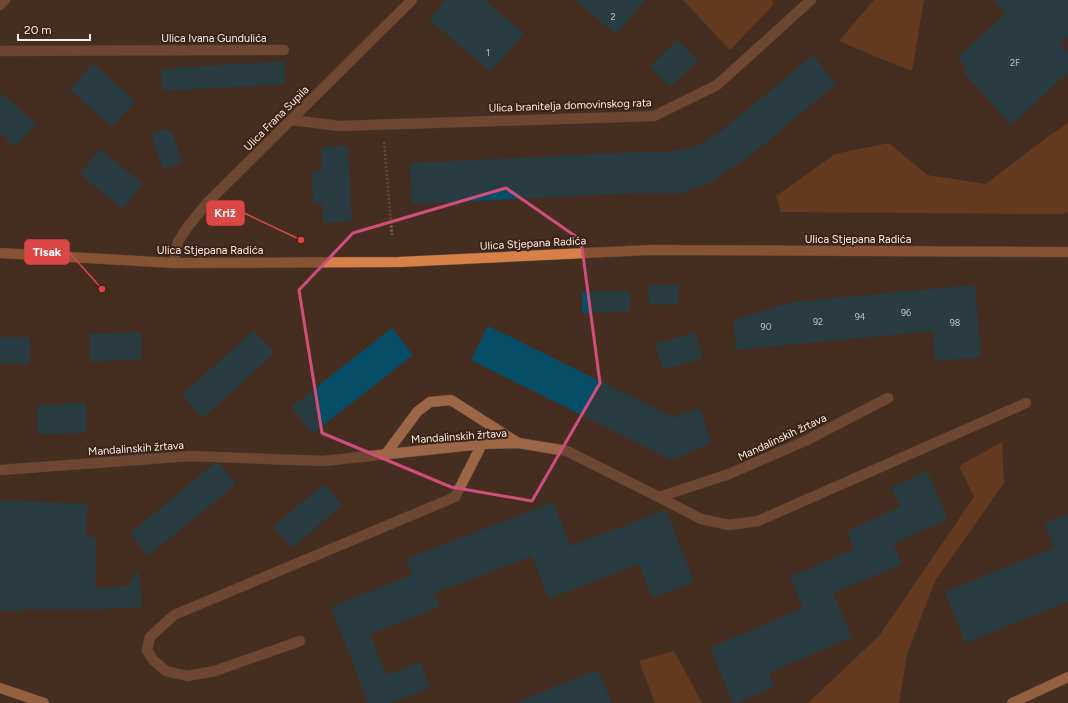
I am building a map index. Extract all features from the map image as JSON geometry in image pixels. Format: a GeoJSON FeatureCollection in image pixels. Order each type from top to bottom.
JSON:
{"type":"FeatureCollection","features":[{"type":"Feature","properties":{"kind":"main road","name":"Ulica Stjepana Radića"},"geometry":{"type":"LineString","coordinates":[[0,253],[173,263],[399,262],[649,250],[1068,252]]}},
{"type":"Feature","properties":{"kind":"main road"},"geometry":{"type":"LineString","coordinates":[[1012,703],[1068,677]]}},
{"type":"Feature","properties":{"kind":"main road"},"geometry":{"type":"LineString","coordinates":[[0,688],[44,703]]}},
{"type":"Feature","properties":{"kind":"street"},"geometry":{"type":"LineString","coordinates":[[0,5],[5,0]]}},
{"type":"Feature","properties":{"kind":"street","name":"Ulica Frana Supila"},"geometry":{"type":"LineString","coordinates":[[173,263],[178,242],[186,228],[207,203],[412,0]]}},
{"type":"Feature","properties":{"kind":"street","name":"Ulica branitelja domovinskog rata"},"geometry":{"type":"LineString","coordinates":[[292,120],[340,126],[654,116],[717,85],[811,0]]}},
{"type":"Feature","properties":{"kind":"street","name":"Ulica Ivana Gundulića"},"geometry":{"type":"LineString","coordinates":[[0,51],[284,50]]}},
{"type":"Feature","properties":{"kind":"street","name":"Mandalinskih žrtava"},"geometry":{"type":"LineString","coordinates":[[0,470],[191,456],[323,461],[482,444],[518,444],[567,451],[659,497],[729,474],[805,441],[888,398]]}},
{"type":"Feature","properties":{"kind":"street"},"geometry":{"type":"LineString","coordinates":[[386,454],[417,412],[430,402],[451,400],[518,444]]}},
{"type":"Feature","properties":{"kind":"street"},"geometry":{"type":"LineString","coordinates":[[659,497],[701,519],[729,525],[758,521],[1026,403]]}},
{"type":"Feature","properties":{"kind":"street"},"geometry":{"type":"LineString","coordinates":[[300,641],[215,671],[187,676],[166,671],[152,660],[147,650],[150,637],[174,615],[455,497],[482,444]]}},
{"type":"Feature","properties":{"kind":"path"},"geometry":{"type":"LineString","coordinates":[[382,124],[392,235]]}},
{"type":"Feature","properties":{"kind":"highlighted area"},"geometry":{"type":"Polygon","coordinates":[[[506,188],[581,240],[600,383],[532,501],[451,487],[322,433],[299,290],[353,233],[506,188]]]}},
{"type":"Feature","properties":{"kind":"shaded area"},"geometry":{"type":"Polygon","coordinates":[[[683,0],[772,0],[773,5],[730,50],[683,0]]]}},
{"type":"Feature","properties":{"kind":"shaded area"},"geometry":{"type":"Polygon","coordinates":[[[874,0],[924,0],[912,71],[839,41],[874,0]]]}},
{"type":"Feature","properties":{"kind":"shaded area"},"geometry":{"type":"Polygon","coordinates":[[[1068,123],[1068,212],[1062,214],[781,212],[776,196],[835,154],[889,143],[927,175],[986,184],[1047,137],[1068,123]]]}},
{"type":"Feature","properties":{"kind":"shaded area"},"geometry":{"type":"Polygon","coordinates":[[[1002,442],[1004,483],[935,581],[907,654],[899,703],[808,703],[879,636],[974,497],[959,466],[1002,442]]]}},
{"type":"Feature","properties":{"kind":"shaded area"},"geometry":{"type":"Polygon","coordinates":[[[674,651],[702,703],[655,703],[639,661],[674,651]]]}},
{"type":"Feature","properties":{"kind":"building"},"geometry":{"type":"Polygon","coordinates":[[[445,0],[485,0],[524,33],[491,72],[429,20],[445,0]]]}},
{"type":"Feature","properties":{"kind":"building"},"geometry":{"type":"Polygon","coordinates":[[[575,0],[645,0],[616,34],[575,0]]]}},
{"type":"Feature","properties":{"kind":"building"},"geometry":{"type":"Polygon","coordinates":[[[994,0],[1068,0],[1068,36],[1060,43],[1068,52],[1068,73],[1011,125],[963,72],[967,69],[957,58],[1006,13],[994,0]]]}},
{"type":"Feature","properties":{"kind":"building"},"geometry":{"type":"Polygon","coordinates":[[[677,40],[698,61],[670,87],[650,66],[677,40]]]}},
{"type":"Feature","properties":{"kind":"building"},"geometry":{"type":"Polygon","coordinates":[[[813,55],[836,84],[745,160],[709,183],[682,193],[640,193],[412,204],[410,163],[667,152],[694,147],[720,132],[813,55]]]}},
{"type":"Feature","properties":{"kind":"building"},"geometry":{"type":"Polygon","coordinates":[[[284,61],[285,84],[162,91],[161,69],[284,61]]]}},
{"type":"Feature","properties":{"kind":"building"},"geometry":{"type":"Polygon","coordinates":[[[93,63],[135,101],[112,127],[70,90],[93,63]]]}},
{"type":"Feature","properties":{"kind":"building"},"geometry":{"type":"Polygon","coordinates":[[[0,92],[36,124],[15,147],[0,133],[0,92]]]}},
{"type":"Feature","properties":{"kind":"building"},"geometry":{"type":"Polygon","coordinates":[[[167,129],[173,135],[182,162],[163,169],[151,134],[167,129]]]}},
{"type":"Feature","properties":{"kind":"building"},"geometry":{"type":"Polygon","coordinates":[[[348,146],[352,221],[323,223],[322,203],[313,204],[312,171],[322,171],[321,147],[348,146]]]}},
{"type":"Feature","properties":{"kind":"building"},"geometry":{"type":"Polygon","coordinates":[[[100,149],[143,184],[122,209],[80,174],[100,149]]]}},
{"type":"Feature","properties":{"kind":"building"},"geometry":{"type":"Polygon","coordinates":[[[679,284],[679,304],[649,305],[648,285],[679,284]]]}},
{"type":"Feature","properties":{"kind":"building"},"geometry":{"type":"Polygon","coordinates":[[[975,285],[981,357],[935,361],[933,331],[736,350],[733,320],[792,302],[975,285]]]}},
{"type":"Feature","properties":{"kind":"building"},"geometry":{"type":"Polygon","coordinates":[[[630,291],[630,312],[582,313],[582,292],[630,291]]]}},
{"type":"Feature","properties":{"kind":"building"},"geometry":{"type":"Polygon","coordinates":[[[488,326],[677,419],[676,415],[700,409],[711,443],[672,460],[471,360],[488,326]]]}},
{"type":"Feature","properties":{"kind":"building"},"geometry":{"type":"Polygon","coordinates":[[[392,328],[413,355],[312,434],[291,407],[392,328]]]}},
{"type":"Feature","properties":{"kind":"building"},"geometry":{"type":"Polygon","coordinates":[[[254,330],[275,353],[203,418],[182,395],[254,330]]]}},
{"type":"Feature","properties":{"kind":"building"},"geometry":{"type":"Polygon","coordinates":[[[141,332],[142,359],[90,362],[89,334],[141,332]]]}},
{"type":"Feature","properties":{"kind":"building"},"geometry":{"type":"Polygon","coordinates":[[[695,332],[703,358],[663,370],[655,344],[695,332]]]}},
{"type":"Feature","properties":{"kind":"building"},"geometry":{"type":"Polygon","coordinates":[[[0,337],[30,337],[30,364],[0,364],[0,337]]]}},
{"type":"Feature","properties":{"kind":"building"},"geometry":{"type":"Polygon","coordinates":[[[86,403],[87,433],[38,434],[37,405],[86,403]]]}},
{"type":"Feature","properties":{"kind":"building"},"geometry":{"type":"Polygon","coordinates":[[[215,463],[220,464],[236,484],[148,556],[130,533],[215,463]]]}},
{"type":"Feature","properties":{"kind":"building"},"geometry":{"type":"Polygon","coordinates":[[[927,471],[948,519],[893,544],[902,564],[833,593],[852,637],[769,673],[775,686],[737,703],[733,703],[710,648],[803,608],[790,577],[854,549],[847,531],[900,507],[891,487],[927,471]]]}},
{"type":"Feature","properties":{"kind":"building"},"geometry":{"type":"Polygon","coordinates":[[[324,484],[342,505],[292,548],[273,527],[324,484]]]}},
{"type":"Feature","properties":{"kind":"building"},"geometry":{"type":"Polygon","coordinates":[[[0,500],[88,504],[86,536],[97,538],[95,589],[127,586],[139,570],[142,607],[104,609],[24,609],[23,611],[0,611],[0,500]]]}},
{"type":"Feature","properties":{"kind":"building"},"geometry":{"type":"Polygon","coordinates":[[[553,502],[570,546],[666,510],[694,582],[652,598],[639,564],[549,599],[532,556],[435,593],[440,607],[370,634],[386,675],[420,662],[430,688],[391,703],[368,703],[331,607],[412,575],[406,559],[553,502]]]}},
{"type":"Feature","properties":{"kind":"building"},"geometry":{"type":"Polygon","coordinates":[[[1068,514],[1068,602],[965,643],[945,592],[1054,548],[1044,524],[1068,514]]]}},
{"type":"Feature","properties":{"kind":"building"},"geometry":{"type":"Polygon","coordinates":[[[598,670],[612,703],[517,702],[598,670]]]}},
{"type":"Feature","properties":{"kind":"place","name":"Križ"},"geometry":{"type":"Point","coordinates":[301,240]}},
{"type":"Feature","properties":{"kind":"place","name":"Tisak"},"geometry":{"type":"Point","coordinates":[102,289]}}]}
